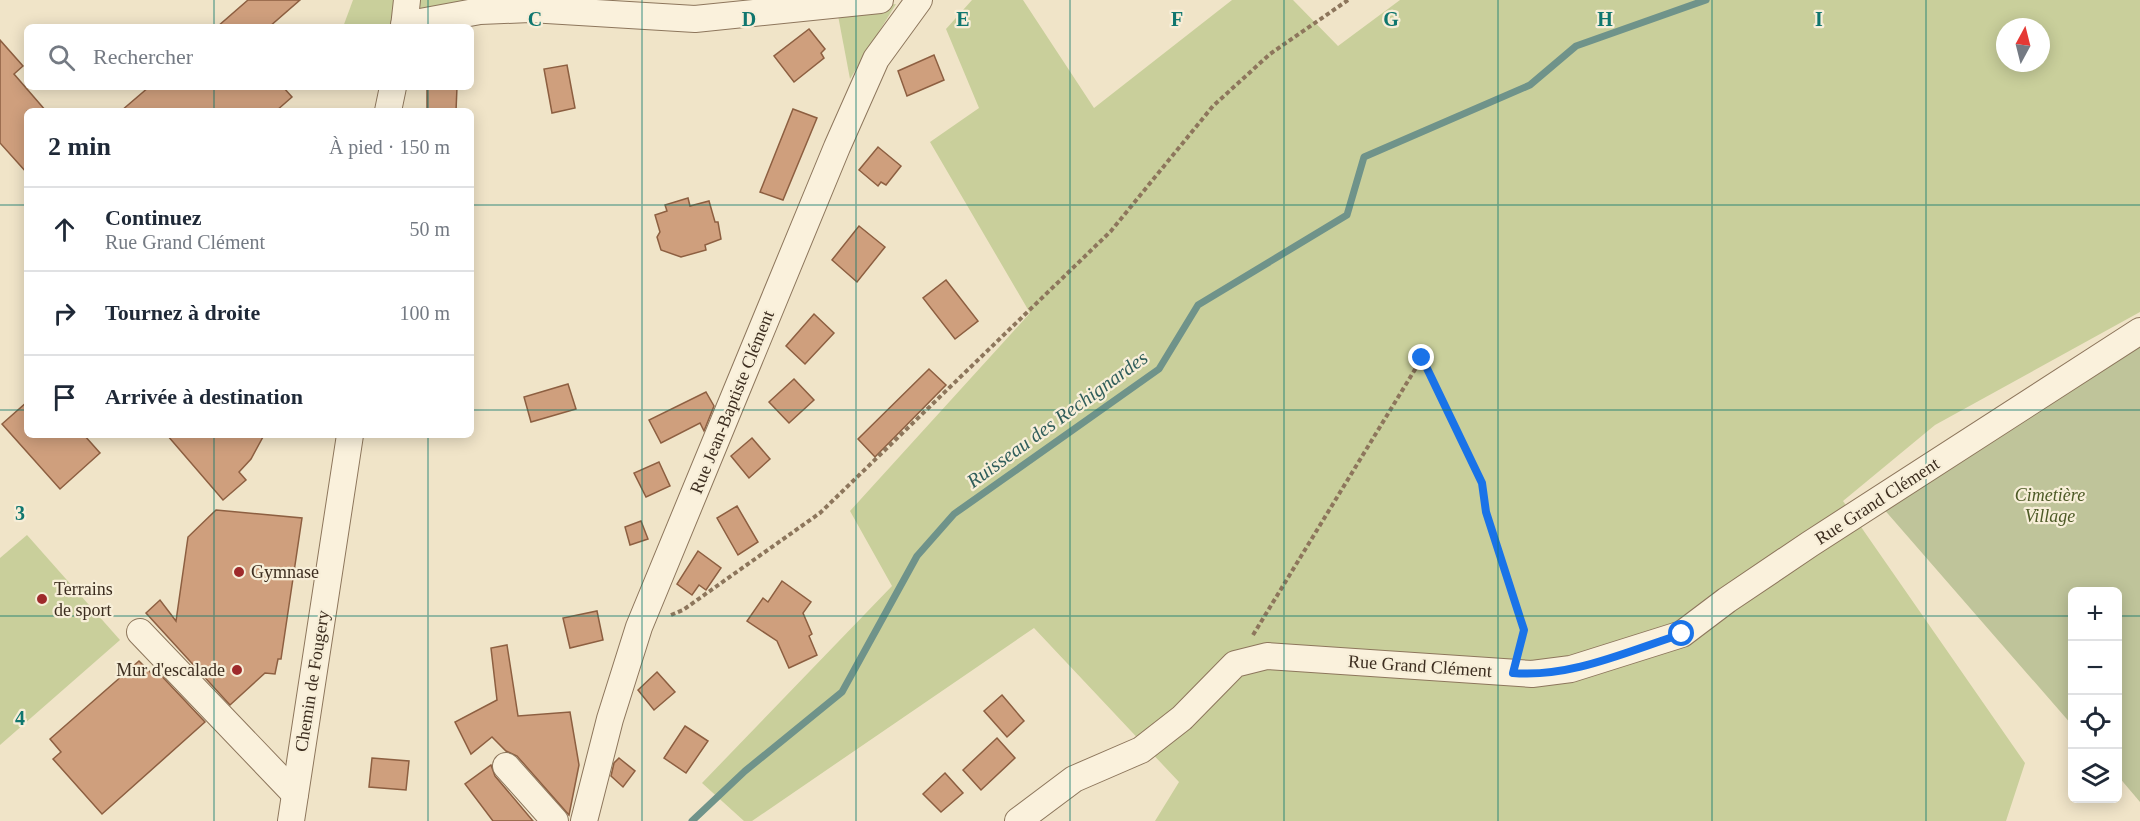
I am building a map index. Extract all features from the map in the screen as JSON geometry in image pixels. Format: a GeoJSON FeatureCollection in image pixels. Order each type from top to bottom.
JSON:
{"type":"FeatureCollection","features":[{"type":"Feature","properties":{"kind":"street"},"geometry":{"type":"LineString","coordinates":[[404,24],[407,0]]}},
{"type":"Feature","properties":{"kind":"street"},"geometry":{"type":"LineString","coordinates":[[414,24],[480,11],[530,9],[695,19],[880,0]]}},
{"type":"Feature","properties":{"kind":"street","name":"Rue Jean-Baptiste Clément"},"geometry":{"type":"LineString","coordinates":[[584,821],[610,719],[639,627],[876,59],[919,0]]}},
{"type":"Feature","properties":{"kind":"street"},"geometry":{"type":"LineString","coordinates":[[389,108],[392,90]]}},
{"type":"Feature","properties":{"kind":"street","name":"Rue Grand Clément"},"geometry":{"type":"LineString","coordinates":[[1235,664],[1267,656],[1532,674],[1570,669],[1682,634],[1727,600],[1801,550],[2140,331]]}},
{"type":"Feature","properties":{"kind":"street","name":"Chemin de Fougery"},"geometry":{"type":"LineString","coordinates":[[291,821],[350,438]]}},
{"type":"Feature","properties":{"kind":"street"},"geometry":{"type":"LineString","coordinates":[[140,632],[295,794]]}},
{"type":"Feature","properties":{"kind":"street"},"geometry":{"type":"LineString","coordinates":[[1018,821],[1074,779],[1142,750],[1182,718],[1235,664]]}},
{"type":"Feature","properties":{"kind":"street"},"geometry":{"type":"LineString","coordinates":[[506,766],[555,821]]}},
{"type":"Feature","properties":{"kind":"path"},"geometry":{"type":"LineString","coordinates":[[639,627],[682,610],[820,513],[1111,231],[1213,106],[1270,54],[1348,0]]}},
{"type":"Feature","properties":{"kind":"path"},"geometry":{"type":"LineString","coordinates":[[1235,664],[1422,358],[1482,483],[1486,512],[1524,630],[1513,673]]}},
{"type":"Feature","properties":{"kind":"green space"},"geometry":{"type":"Polygon","coordinates":[[[353,0],[482,0],[415,24],[344,24],[353,0]]]}},
{"type":"Feature","properties":{"kind":"green space"},"geometry":{"type":"Polygon","coordinates":[[[972,0],[1023,0],[1094,108],[1232,0],[1293,0],[1338,46],[1400,0],[2140,0],[2140,312],[1935,425],[1843,501],[2025,763],[2006,821],[1155,821],[1179,782],[1034,628],[752,821],[744,821],[702,783],[892,586],[850,511],[1030,313],[930,142],[979,108],[946,29],[972,0]]]}},
{"type":"Feature","properties":{"kind":"green space"},"geometry":{"type":"Polygon","coordinates":[[[896,4],[850,79],[837,10],[896,4]]]}},
{"type":"Feature","properties":{"kind":"green space","name":"Cimetière Village"},"geometry":{"type":"Polygon","coordinates":[[[2140,339],[2140,802],[2122,781],[2122,587],[2068,587],[2068,720],[1882,507],[2140,339]]]}},
{"type":"Feature","properties":{"kind":"green space","name":"Terrains de sport"},"geometry":{"type":"Polygon","coordinates":[[[27,535],[120,640],[0,745],[0,558],[27,535]]]}},
{"type":"Feature","properties":{"kind":"building"},"geometry":{"type":"Polygon","coordinates":[[[248,0],[300,0],[272,24],[220,24],[248,0]]]}},
{"type":"Feature","properties":{"kind":"building"},"geometry":{"type":"Polygon","coordinates":[[[809,29],[825,49],[821,53],[824,58],[794,82],[774,56],[809,29]]]}},
{"type":"Feature","properties":{"kind":"building"},"geometry":{"type":"Polygon","coordinates":[[[0,40],[23,66],[14,74],[24,86],[24,90],[28,90],[43,108],[24,108],[24,170],[0,143],[0,40]]]}},
{"type":"Feature","properties":{"kind":"building"},"geometry":{"type":"Polygon","coordinates":[[[934,55],[944,80],[907,96],[898,71],[934,55]]]}},
{"type":"Feature","properties":{"kind":"building"},"geometry":{"type":"Polygon","coordinates":[[[567,65],[575,108],[552,113],[544,69],[567,65]]]}},
{"type":"Feature","properties":{"kind":"building"},"geometry":{"type":"Polygon","coordinates":[[[146,90],[286,90],[292,97],[279,108],[124,108],[146,90]]]}},
{"type":"Feature","properties":{"kind":"building"},"geometry":{"type":"Polygon","coordinates":[[[427,90],[457,90],[456,108],[427,108],[427,90]]]}},
{"type":"Feature","properties":{"kind":"building"},"geometry":{"type":"Polygon","coordinates":[[[793,109],[817,118],[783,200],[760,192],[793,109]]]}},
{"type":"Feature","properties":{"kind":"building"},"geometry":{"type":"Polygon","coordinates":[[[878,147],[901,166],[886,185],[881,182],[878,186],[859,170],[878,147]]]}},
{"type":"Feature","properties":{"kind":"building"},"geometry":{"type":"Polygon","coordinates":[[[688,198],[690,206],[709,201],[715,222],[718,222],[721,239],[705,245],[706,250],[681,257],[661,250],[657,237],[660,232],[655,215],[667,211],[665,205],[688,198]]]}},
{"type":"Feature","properties":{"kind":"building"},"geometry":{"type":"Polygon","coordinates":[[[859,226],[885,247],[857,282],[832,260],[859,226]]]}},
{"type":"Feature","properties":{"kind":"building"},"geometry":{"type":"Polygon","coordinates":[[[946,280],[978,321],[955,339],[923,298],[946,280]]]}},
{"type":"Feature","properties":{"kind":"building"},"geometry":{"type":"Polygon","coordinates":[[[814,314],[834,333],[805,364],[786,346],[814,314]]]}},
{"type":"Feature","properties":{"kind":"building"},"geometry":{"type":"Polygon","coordinates":[[[929,369],[946,385],[875,457],[858,439],[929,369]]]}},
{"type":"Feature","properties":{"kind":"building"},"geometry":{"type":"Polygon","coordinates":[[[794,379],[814,400],[789,423],[769,402],[794,379]]]}},
{"type":"Feature","properties":{"kind":"building"},"geometry":{"type":"Polygon","coordinates":[[[568,384],[576,409],[531,422],[524,397],[568,384]]]}},
{"type":"Feature","properties":{"kind":"building"},"geometry":{"type":"Polygon","coordinates":[[[706,392],[714,406],[704,431],[700,423],[661,443],[649,420],[706,392]]]}},
{"type":"Feature","properties":{"kind":"building"},"geometry":{"type":"Polygon","coordinates":[[[24,405],[24,438],[87,438],[100,453],[60,489],[2,424],[24,405]]]}},
{"type":"Feature","properties":{"kind":"building"},"geometry":{"type":"Polygon","coordinates":[[[170,438],[262,438],[251,459],[239,472],[246,480],[223,500],[170,438]]]}},
{"type":"Feature","properties":{"kind":"building"},"geometry":{"type":"Polygon","coordinates":[[[752,438],[770,459],[749,478],[731,456],[752,438]]]}},
{"type":"Feature","properties":{"kind":"building"},"geometry":{"type":"Polygon","coordinates":[[[659,462],[670,486],[646,497],[634,473],[659,462]]]}},
{"type":"Feature","properties":{"kind":"building"},"geometry":{"type":"Polygon","coordinates":[[[737,506],[758,542],[738,555],[717,518],[737,506]]]}},
{"type":"Feature","properties":{"kind":"building","name":"Gymnase"},"geometry":{"type":"Polygon","coordinates":[[[216,510],[302,518],[281,659],[278,659],[275,674],[265,673],[230,705],[146,613],[160,600],[176,621],[188,537],[216,510]]]}},
{"type":"Feature","properties":{"kind":"building"},"geometry":{"type":"Polygon","coordinates":[[[641,521],[648,539],[630,545],[625,527],[641,521]]]}},
{"type":"Feature","properties":{"kind":"building"},"geometry":{"type":"Polygon","coordinates":[[[698,551],[721,568],[706,590],[699,585],[692,595],[677,584],[698,551]]]}},
{"type":"Feature","properties":{"kind":"building"},"geometry":{"type":"Polygon","coordinates":[[[782,581],[811,602],[803,613],[812,634],[809,636],[817,655],[789,668],[777,641],[747,621],[763,598],[768,602],[782,581]]]}},
{"type":"Feature","properties":{"kind":"building"},"geometry":{"type":"Polygon","coordinates":[[[597,611],[603,640],[570,648],[563,618],[597,611]]]}},
{"type":"Feature","properties":{"kind":"building"},"geometry":{"type":"Polygon","coordinates":[[[507,645],[518,716],[570,712],[579,765],[569,815],[517,756],[506,751],[492,737],[471,754],[455,722],[497,700],[491,648],[507,645]]]}},
{"type":"Feature","properties":{"kind":"building"},"geometry":{"type":"Polygon","coordinates":[[[139,661],[151,673],[155,669],[205,722],[102,814],[53,759],[61,752],[50,739],[139,661]]]}},
{"type":"Feature","properties":{"kind":"building"},"geometry":{"type":"Polygon","coordinates":[[[657,672],[675,692],[654,710],[638,690],[657,672]]]}},
{"type":"Feature","properties":{"kind":"building"},"geometry":{"type":"Polygon","coordinates":[[[1002,695],[1024,721],[1007,737],[984,711],[1002,695]]]}},
{"type":"Feature","properties":{"kind":"building"},"geometry":{"type":"Polygon","coordinates":[[[685,726],[708,741],[686,773],[664,758],[685,726]]]}},
{"type":"Feature","properties":{"kind":"building"},"geometry":{"type":"Polygon","coordinates":[[[997,738],[1015,758],[981,790],[963,770],[997,738]]]}},
{"type":"Feature","properties":{"kind":"building"},"geometry":{"type":"Polygon","coordinates":[[[372,758],[409,761],[406,790],[369,787],[372,758]]]}},
{"type":"Feature","properties":{"kind":"building"},"geometry":{"type":"Polygon","coordinates":[[[619,758],[635,771],[623,787],[611,776],[614,763],[619,758]]]}},
{"type":"Feature","properties":{"kind":"building"},"geometry":{"type":"Polygon","coordinates":[[[491,765],[495,776],[533,821],[493,821],[465,784],[491,765]]]}},
{"type":"Feature","properties":{"kind":"building"},"geometry":{"type":"Polygon","coordinates":[[[945,773],[963,793],[941,812],[923,794],[945,773]]]}},
{"type":"Feature","properties":{"kind":"waterway","name":"Ruisseau des Rechignardes"},"geometry":{"type":"LineString","coordinates":[[692,821],[745,771],[842,692],[917,556],[954,514],[1159,369],[1198,305],[1347,215],[1364,157],[1530,85],[1576,46],[1706,0]]}},
{"type":"Feature","properties":{"kind":"place","name":"Gymnase"},"geometry":{"type":"Point","coordinates":[239,572]}},
{"type":"Feature","properties":{"kind":"place","name":"Terrains de sport"},"geometry":{"type":"Point","coordinates":[42,599]}},
{"type":"Feature","properties":{"kind":"place","name":"Mur d'escalade"},"geometry":{"type":"Point","coordinates":[237,670]}},
{"type":"Feature","properties":{"kind":"route"},"geometry":{"type":"LineString","coordinates":[[1422,358],[1482,483],[1486,512],[1524,630],[1513,673],[1532,674],[1570,669],[1682,634]]}}]}
